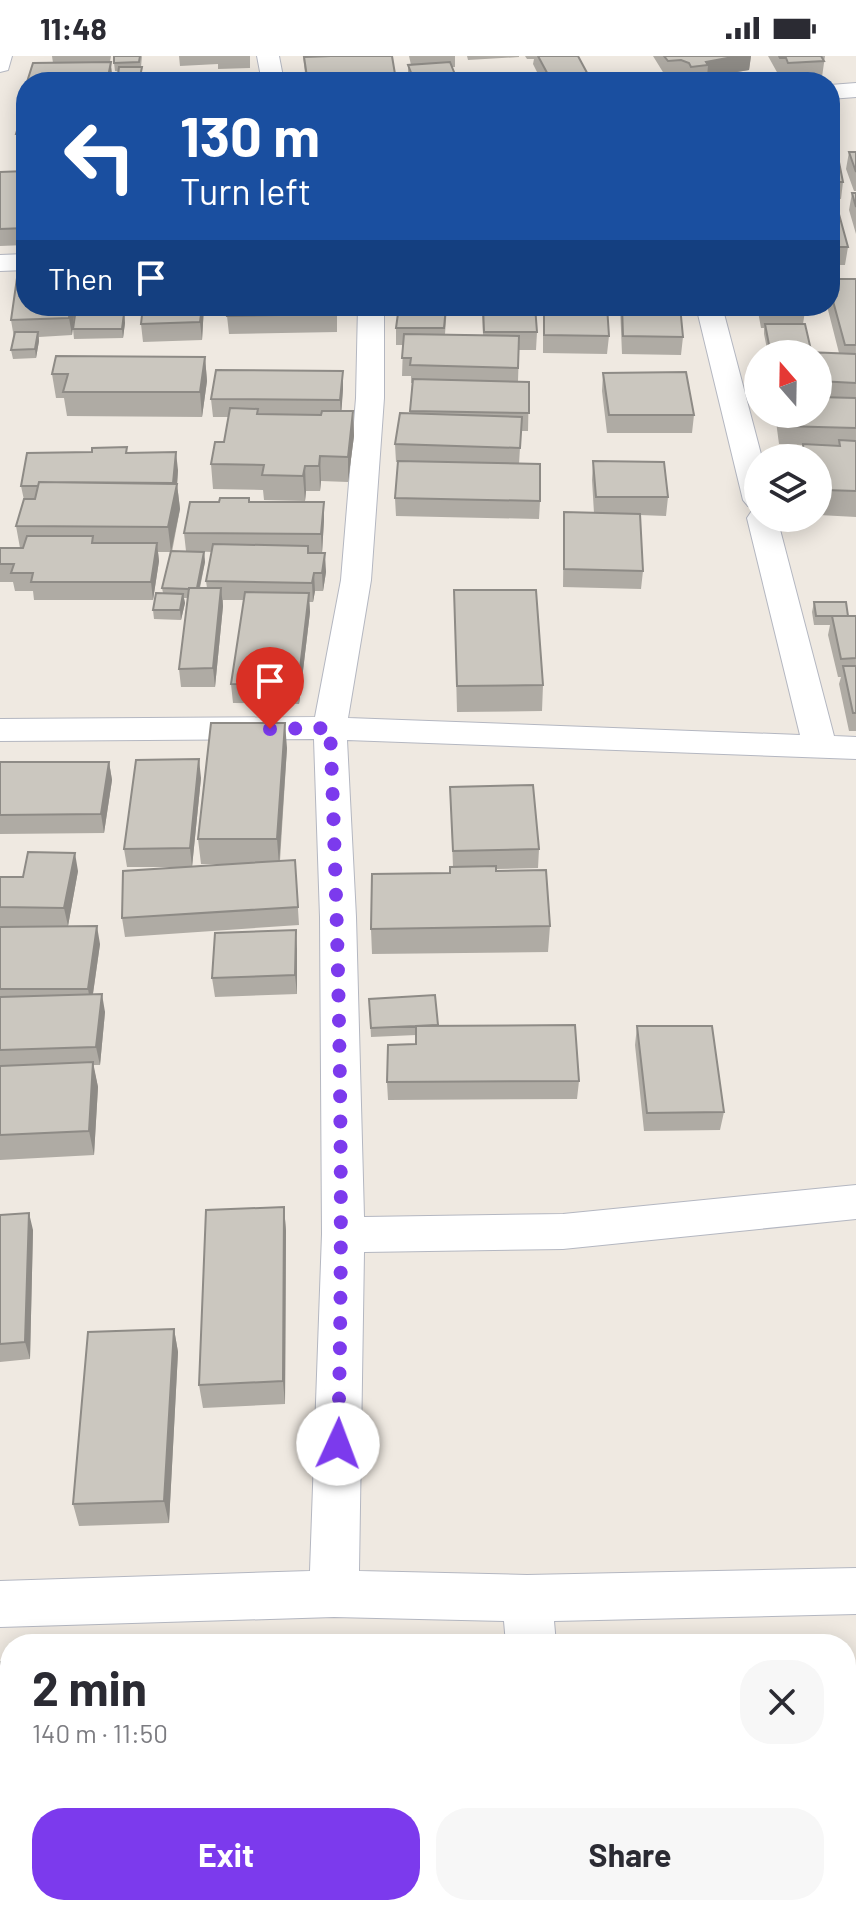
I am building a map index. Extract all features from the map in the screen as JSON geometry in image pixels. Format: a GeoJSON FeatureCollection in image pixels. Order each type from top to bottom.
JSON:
{"type":"FeatureCollection","features":[{"type":"Feature","properties":{"kind":"street"},"geometry":{"type":"LineString","coordinates":[[0,65],[1,56]]}},
{"type":"Feature","properties":{"kind":"street"},"geometry":{"type":"LineString","coordinates":[[334,1594],[343,1234],[338,917],[330,728],[356,580],[370,398],[371,316]]}},
{"type":"Feature","properties":{"kind":"street"},"geometry":{"type":"LineString","coordinates":[[712,316],[744,445]]}},
{"type":"Feature","properties":{"kind":"street"},"geometry":{"type":"LineString","coordinates":[[766,532],[819,745]]}},
{"type":"Feature","properties":{"kind":"street"},"geometry":{"type":"LineString","coordinates":[[0,730],[330,728],[856,748]]}},
{"type":"Feature","properties":{"kind":"street"},"geometry":{"type":"LineString","coordinates":[[343,1234],[521,1234],[653,1224],[856,1202]]}},
{"type":"Feature","properties":{"kind":"street"},"geometry":{"type":"LineString","coordinates":[[0,1604],[334,1594],[529,1621],[856,1591]]}},
{"type":"Feature","properties":{"kind":"building"},"geometry":{"type":"Polygon","coordinates":[[[114,56],[140,56],[139,62],[114,63],[114,56]]]}},
{"type":"Feature","properties":{"kind":"building"},"geometry":{"type":"Polygon","coordinates":[[[392,56],[395,72],[306,72],[304,57],[392,56]]]}},
{"type":"Feature","properties":{"kind":"building"},"geometry":{"type":"Polygon","coordinates":[[[538,56],[578,56],[587,72],[547,72],[538,56]]]}},
{"type":"Feature","properties":{"kind":"building"},"geometry":{"type":"Polygon","coordinates":[[[664,56],[738,56],[691,67],[681,60],[668,61],[664,56]]]}},
{"type":"Feature","properties":{"kind":"building"},"geometry":{"type":"Polygon","coordinates":[[[779,56],[821,56],[824,61],[788,63],[786,58],[779,56]]]}},
{"type":"Feature","properties":{"kind":"building"},"geometry":{"type":"Polygon","coordinates":[[[111,62],[109,72],[30,72],[33,63],[111,62]]]}},
{"type":"Feature","properties":{"kind":"building"},"geometry":{"type":"Polygon","coordinates":[[[450,62],[454,72],[411,72],[408,65],[450,62]]]}},
{"type":"Feature","properties":{"kind":"building"},"geometry":{"type":"Polygon","coordinates":[[[119,67],[142,67],[141,72],[118,72],[119,67]]]}},
{"type":"Feature","properties":{"kind":"building"},"geometry":{"type":"Polygon","coordinates":[[[849,152],[856,152],[856,172],[849,152]]]}},
{"type":"Feature","properties":{"kind":"building"},"geometry":{"type":"Polygon","coordinates":[[[16,171],[16,228],[0,229],[0,172],[16,171]]]}},
{"type":"Feature","properties":{"kind":"building"},"geometry":{"type":"Polygon","coordinates":[[[840,218],[848,247],[840,247],[840,218]]]}},
{"type":"Feature","properties":{"kind":"building"},"geometry":{"type":"Polygon","coordinates":[[[840,279],[856,279],[856,345],[845,345],[837,316],[840,316],[840,279]]]}},
{"type":"Feature","properties":{"kind":"building"},"geometry":{"type":"Polygon","coordinates":[[[16,285],[16,316],[69,316],[69,318],[11,320],[16,285]]]}},
{"type":"Feature","properties":{"kind":"building"},"geometry":{"type":"Polygon","coordinates":[[[75,316],[124,316],[122,329],[73,329],[75,316]]]}},
{"type":"Feature","properties":{"kind":"building"},"geometry":{"type":"Polygon","coordinates":[[[142,316],[201,316],[200,322],[141,324],[142,316]]]}},
{"type":"Feature","properties":{"kind":"building"},"geometry":{"type":"Polygon","coordinates":[[[398,316],[445,316],[444,328],[396,328],[398,316]]]}},
{"type":"Feature","properties":{"kind":"building"},"geometry":{"type":"Polygon","coordinates":[[[483,316],[536,316],[537,332],[484,332],[483,316]]]}},
{"type":"Feature","properties":{"kind":"building"},"geometry":{"type":"Polygon","coordinates":[[[544,316],[608,316],[609,336],[544,335],[544,316]]]}},
{"type":"Feature","properties":{"kind":"building"},"geometry":{"type":"Polygon","coordinates":[[[622,316],[681,316],[683,337],[623,336],[622,316]]]}},
{"type":"Feature","properties":{"kind":"building"},"geometry":{"type":"Polygon","coordinates":[[[765,324],[805,324],[809,340],[768,340],[765,324]]]}},
{"type":"Feature","properties":{"kind":"building"},"geometry":{"type":"Polygon","coordinates":[[[15,332],[38,332],[35,349],[11,350],[15,332]]]}},
{"type":"Feature","properties":{"kind":"building"},"geometry":{"type":"Polygon","coordinates":[[[404,334],[519,336],[518,368],[410,365],[411,358],[402,358],[404,334]]]}},
{"type":"Feature","properties":{"kind":"building"},"geometry":{"type":"Polygon","coordinates":[[[832,353],[856,354],[856,383],[832,382],[832,353]]]}},
{"type":"Feature","properties":{"kind":"building"},"geometry":{"type":"Polygon","coordinates":[[[56,356],[205,357],[200,392],[63,392],[68,374],[52,374],[56,356]]]}},
{"type":"Feature","properties":{"kind":"building"},"geometry":{"type":"Polygon","coordinates":[[[216,370],[343,371],[340,400],[211,399],[216,370]]]}},
{"type":"Feature","properties":{"kind":"building"},"geometry":{"type":"Polygon","coordinates":[[[686,372],[694,415],[609,415],[603,373],[686,372]]]}},
{"type":"Feature","properties":{"kind":"building"},"geometry":{"type":"Polygon","coordinates":[[[413,379],[529,382],[529,413],[410,411],[413,379]]]}},
{"type":"Feature","properties":{"kind":"building"},"geometry":{"type":"Polygon","coordinates":[[[832,397],[856,398],[856,428],[832,427],[832,397]]]}},
{"type":"Feature","properties":{"kind":"building"},"geometry":{"type":"Polygon","coordinates":[[[230,408],[258,409],[257,414],[321,415],[322,411],[353,411],[348,457],[320,456],[319,466],[305,466],[303,476],[262,475],[264,465],[211,464],[215,442],[224,442],[230,408]]]}},
{"type":"Feature","properties":{"kind":"building"},"geometry":{"type":"Polygon","coordinates":[[[400,413],[522,417],[520,448],[395,444],[400,413]]]}},
{"type":"Feature","properties":{"kind":"building"},"geometry":{"type":"Polygon","coordinates":[[[839,440],[856,441],[856,491],[832,490],[832,446],[840,446],[839,440]]]}},
{"type":"Feature","properties":{"kind":"building"},"geometry":{"type":"Polygon","coordinates":[[[127,447],[126,453],[176,452],[173,483],[39,482],[38,486],[21,486],[27,453],[92,452],[92,448],[127,447]]]}},
{"type":"Feature","properties":{"kind":"building"},"geometry":{"type":"Polygon","coordinates":[[[398,461],[540,464],[540,501],[395,498],[398,461]]]}},
{"type":"Feature","properties":{"kind":"building"},"geometry":{"type":"Polygon","coordinates":[[[593,461],[664,462],[668,497],[596,497],[593,461]]]}},
{"type":"Feature","properties":{"kind":"building"},"geometry":{"type":"Polygon","coordinates":[[[39,482],[177,484],[168,527],[16,526],[24,499],[35,499],[39,482]]]}},
{"type":"Feature","properties":{"kind":"building"},"geometry":{"type":"Polygon","coordinates":[[[220,498],[249,498],[249,502],[324,502],[321,534],[184,533],[190,502],[219,502],[220,498]]]}},
{"type":"Feature","properties":{"kind":"building"},"geometry":{"type":"Polygon","coordinates":[[[564,512],[640,514],[643,571],[564,569],[564,512]]]}},
{"type":"Feature","properties":{"kind":"building"},"geometry":{"type":"Polygon","coordinates":[[[27,536],[93,536],[92,543],[157,543],[151,582],[31,582],[33,573],[11,573],[14,564],[0,564],[0,548],[23,548],[27,536]]]}},
{"type":"Feature","properties":{"kind":"building"},"geometry":{"type":"Polygon","coordinates":[[[213,544],[308,546],[308,553],[325,553],[322,573],[314,573],[312,583],[206,581],[213,544]]]}},
{"type":"Feature","properties":{"kind":"building"},"geometry":{"type":"Polygon","coordinates":[[[171,551],[204,552],[197,588],[162,588],[171,551]]]}},
{"type":"Feature","properties":{"kind":"building"},"geometry":{"type":"Polygon","coordinates":[[[189,588],[221,588],[213,668],[179,669],[189,588]]]}},
{"type":"Feature","properties":{"kind":"building"},"geometry":{"type":"Polygon","coordinates":[[[454,590],[536,590],[543,685],[457,686],[454,590]]]}},
{"type":"Feature","properties":{"kind":"building"},"geometry":{"type":"Polygon","coordinates":[[[245,592],[309,593],[298,685],[231,684],[245,592]]]}},
{"type":"Feature","properties":{"kind":"building"},"geometry":{"type":"Polygon","coordinates":[[[156,593],[183,594],[180,610],[153,610],[156,593]]]}},
{"type":"Feature","properties":{"kind":"building"},"geometry":{"type":"Polygon","coordinates":[[[814,602],[846,602],[848,616],[816,616],[814,602]]]}},
{"type":"Feature","properties":{"kind":"building"},"geometry":{"type":"Polygon","coordinates":[[[832,616],[856,616],[856,658],[841,659],[832,616]]]}},
{"type":"Feature","properties":{"kind":"building"},"geometry":{"type":"Polygon","coordinates":[[[843,666],[856,666],[856,713],[853,713],[843,666]]]}},
{"type":"Feature","properties":{"kind":"building"},"geometry":{"type":"Polygon","coordinates":[[[211,723],[285,723],[277,839],[198,839],[211,723]]]}},
{"type":"Feature","properties":{"kind":"building"},"geometry":{"type":"Polygon","coordinates":[[[199,759],[190,848],[124,849],[136,760],[199,759]]]}},
{"type":"Feature","properties":{"kind":"building"},"geometry":{"type":"Polygon","coordinates":[[[0,762],[109,762],[101,814],[0,815],[0,762]]]}},
{"type":"Feature","properties":{"kind":"building"},"geometry":{"type":"Polygon","coordinates":[[[533,785],[539,849],[453,851],[450,787],[533,785]]]}},
{"type":"Feature","properties":{"kind":"building"},"geometry":{"type":"Polygon","coordinates":[[[28,852],[75,853],[64,908],[0,907],[0,877],[23,877],[28,852]]]}},
{"type":"Feature","properties":{"kind":"building"},"geometry":{"type":"Polygon","coordinates":[[[295,860],[298,907],[122,918],[123,871],[295,860]]]}},
{"type":"Feature","properties":{"kind":"building"},"geometry":{"type":"Polygon","coordinates":[[[496,866],[496,871],[546,870],[550,926],[371,929],[372,874],[450,873],[450,867],[496,866]]]}},
{"type":"Feature","properties":{"kind":"building"},"geometry":{"type":"Polygon","coordinates":[[[97,926],[88,989],[0,989],[0,927],[97,926]]]}},
{"type":"Feature","properties":{"kind":"building"},"geometry":{"type":"Polygon","coordinates":[[[296,930],[295,975],[212,978],[215,933],[296,930]]]}},
{"type":"Feature","properties":{"kind":"building"},"geometry":{"type":"Polygon","coordinates":[[[102,994],[96,1047],[0,1050],[0,997],[102,994]]]}},
{"type":"Feature","properties":{"kind":"building"},"geometry":{"type":"Polygon","coordinates":[[[435,995],[438,1025],[371,1028],[369,999],[435,995]]]}},
{"type":"Feature","properties":{"kind":"building"},"geometry":{"type":"Polygon","coordinates":[[[575,1025],[579,1081],[387,1082],[388,1045],[416,1044],[416,1026],[575,1025]]]}},
{"type":"Feature","properties":{"kind":"building"},"geometry":{"type":"Polygon","coordinates":[[[637,1026],[712,1026],[724,1112],[647,1113],[637,1026]]]}},
{"type":"Feature","properties":{"kind":"building"},"geometry":{"type":"Polygon","coordinates":[[[93,1062],[89,1131],[0,1135],[0,1066],[93,1062]]]}},
{"type":"Feature","properties":{"kind":"building"},"geometry":{"type":"Polygon","coordinates":[[[284,1207],[283,1381],[199,1385],[206,1210],[284,1207]]]}},
{"type":"Feature","properties":{"kind":"building"},"geometry":{"type":"Polygon","coordinates":[[[29,1213],[25,1342],[0,1344],[0,1215],[29,1213]]]}},
{"type":"Feature","properties":{"kind":"building"},"geometry":{"type":"Polygon","coordinates":[[[174,1329],[164,1501],[73,1504],[88,1332],[174,1329]]]}},
{"type":"Feature","properties":{"kind":"route"},"geometry":{"type":"LineString","coordinates":[[270,729],[330,728],[338,917],[343,1209],[338,1444]]}}]}
